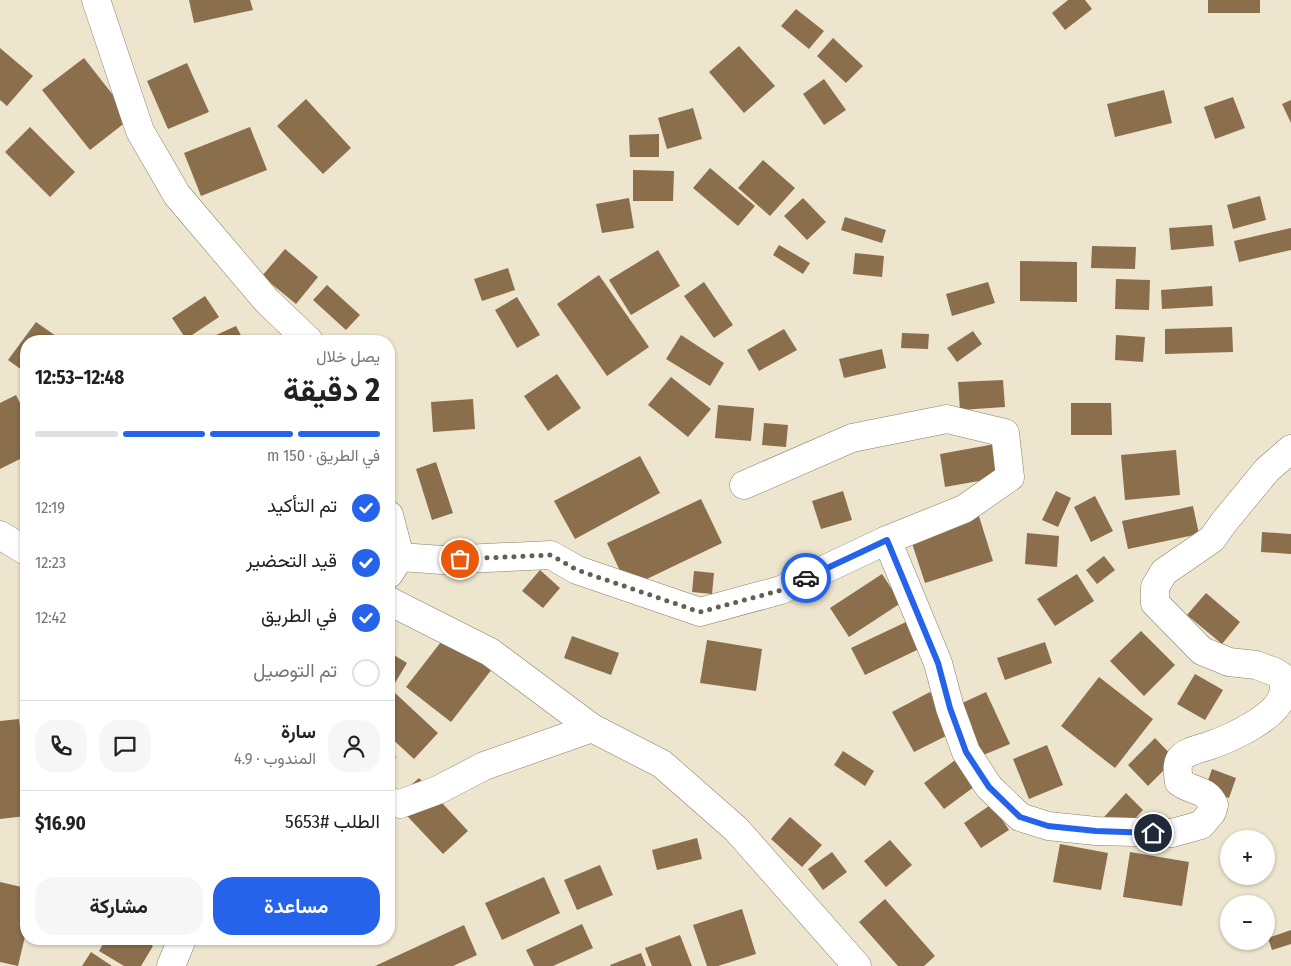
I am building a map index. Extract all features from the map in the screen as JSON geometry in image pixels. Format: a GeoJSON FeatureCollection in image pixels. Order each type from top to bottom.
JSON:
{"type":"FeatureCollection","features":[{"type":"Feature","properties":{"kind":"street"},"geometry":{"type":"LineString","coordinates":[[96,0],[140,132],[177,195],[267,301],[303,335]]}},
{"type":"Feature","properties":{"kind":"street"},"geometry":{"type":"LineString","coordinates":[[395,566],[442,560],[551,555],[577,570],[700,612],[782,590],[887,540],[964,509],[1010,477],[1005,433],[947,419],[852,438],[744,485]]}},
{"type":"Feature","properties":{"kind":"street"},"geometry":{"type":"LineString","coordinates":[[887,540],[938,663],[950,708],[966,752],[989,787],[1020,817],[1048,826],[1096,831],[1172,833],[1201,825],[1212,812],[1214,805],[1210,797],[1202,791],[1187,788],[1179,782],[1177,765],[1181,757],[1226,740],[1251,727],[1270,712],[1282,696],[1284,678],[1275,672],[1256,665],[1229,662],[1202,651],[1156,603],[1155,587],[1164,572],[1212,539],[1267,470],[1291,449]]}},
{"type":"Feature","properties":{"kind":"street"},"geometry":{"type":"LineString","coordinates":[[0,534],[20,547]]}},
{"type":"Feature","properties":{"kind":"street"},"geometry":{"type":"LineString","coordinates":[[395,604],[490,652],[592,728],[662,764],[736,829],[857,966]]}},
{"type":"Feature","properties":{"kind":"street"},"geometry":{"type":"LineString","coordinates":[[395,803],[400,804],[438,790],[484,766],[592,728]]}},
{"type":"Feature","properties":{"kind":"street"},"geometry":{"type":"LineString","coordinates":[[172,966],[180,945]]}},
{"type":"Feature","properties":{"kind":"building"},"geometry":{"type":"Polygon","coordinates":[[[189,0],[250,0],[253,10],[194,23],[189,0]]]}},
{"type":"Feature","properties":{"kind":"building"},"geometry":{"type":"Polygon","coordinates":[[[1068,0],[1085,0],[1092,9],[1065,30],[1052,13],[1068,0]]]}},
{"type":"Feature","properties":{"kind":"building"},"geometry":{"type":"Polygon","coordinates":[[[1208,0],[1260,0],[1260,13],[1208,13],[1208,0]]]}},
{"type":"Feature","properties":{"kind":"building"},"geometry":{"type":"Polygon","coordinates":[[[796,9],[824,31],[809,49],[781,26],[796,9]]]}},
{"type":"Feature","properties":{"kind":"building"},"geometry":{"type":"Polygon","coordinates":[[[833,38],[863,66],[846,83],[817,56],[833,38]]]}},
{"type":"Feature","properties":{"kind":"building"},"geometry":{"type":"Polygon","coordinates":[[[739,46],[775,86],[744,113],[709,72],[739,46]]]}},
{"type":"Feature","properties":{"kind":"building"},"geometry":{"type":"Polygon","coordinates":[[[0,48],[33,76],[7,106],[0,100],[0,48]]]}},
{"type":"Feature","properties":{"kind":"building"},"geometry":{"type":"Polygon","coordinates":[[[84,58],[131,118],[90,150],[42,90],[84,58]]]}},
{"type":"Feature","properties":{"kind":"building"},"geometry":{"type":"Polygon","coordinates":[[[187,63],[209,112],[168,129],[147,81],[187,63]]]}},
{"type":"Feature","properties":{"kind":"building"},"geometry":{"type":"Polygon","coordinates":[[[824,79],[846,110],[824,125],[803,94],[824,79]]]}},
{"type":"Feature","properties":{"kind":"building"},"geometry":{"type":"Polygon","coordinates":[[[1164,90],[1172,123],[1115,137],[1107,104],[1164,90]]]}},
{"type":"Feature","properties":{"kind":"building"},"geometry":{"type":"Polygon","coordinates":[[[1233,97],[1245,128],[1215,139],[1204,107],[1233,97]]]}},
{"type":"Feature","properties":{"kind":"building"},"geometry":{"type":"Polygon","coordinates":[[[306,99],[351,148],[323,174],[277,126],[306,99]]]}},
{"type":"Feature","properties":{"kind":"building"},"geometry":{"type":"Polygon","coordinates":[[[1291,100],[1291,123],[1282,104],[1291,100]]]}},
{"type":"Feature","properties":{"kind":"building"},"geometry":{"type":"Polygon","coordinates":[[[693,108],[702,139],[667,149],[658,118],[693,108]]]}},
{"type":"Feature","properties":{"kind":"building"},"geometry":{"type":"Polygon","coordinates":[[[30,127],[75,172],[50,197],[5,152],[30,127]]]}},
{"type":"Feature","properties":{"kind":"building"},"geometry":{"type":"Polygon","coordinates":[[[250,127],[267,170],[201,196],[184,153],[250,127]]]}},
{"type":"Feature","properties":{"kind":"building"},"geometry":{"type":"Polygon","coordinates":[[[659,134],[659,157],[630,157],[629,135],[659,134]]]}},
{"type":"Feature","properties":{"kind":"building"},"geometry":{"type":"Polygon","coordinates":[[[763,160],[795,188],[770,216],[738,188],[763,160]]]}},
{"type":"Feature","properties":{"kind":"building"},"geometry":{"type":"Polygon","coordinates":[[[710,168],[755,206],[738,226],[693,188],[710,168]]]}},
{"type":"Feature","properties":{"kind":"building"},"geometry":{"type":"Polygon","coordinates":[[[633,170],[674,171],[673,201],[633,201],[633,170]]]}},
{"type":"Feature","properties":{"kind":"building"},"geometry":{"type":"Polygon","coordinates":[[[1260,196],[1266,220],[1233,229],[1227,205],[1260,196]]]}},
{"type":"Feature","properties":{"kind":"building"},"geometry":{"type":"Polygon","coordinates":[[[629,198],[634,228],[602,233],[596,204],[629,198]]]}},
{"type":"Feature","properties":{"kind":"building"},"geometry":{"type":"Polygon","coordinates":[[[803,198],[826,222],[807,240],[784,216],[803,198]]]}},
{"type":"Feature","properties":{"kind":"building"},"geometry":{"type":"Polygon","coordinates":[[[845,217],[886,230],[882,243],[841,230],[845,217]]]}},
{"type":"Feature","properties":{"kind":"building"},"geometry":{"type":"Polygon","coordinates":[[[1212,225],[1214,246],[1171,250],[1169,228],[1212,225]]]}},
{"type":"Feature","properties":{"kind":"building"},"geometry":{"type":"Polygon","coordinates":[[[1291,228],[1291,250],[1239,262],[1234,241],[1291,228]]]}},
{"type":"Feature","properties":{"kind":"building"},"geometry":{"type":"Polygon","coordinates":[[[779,245],[810,263],[803,274],[773,255],[779,245]]]}},
{"type":"Feature","properties":{"kind":"building"},"geometry":{"type":"Polygon","coordinates":[[[1092,246],[1136,247],[1135,269],[1091,268],[1092,246]]]}},
{"type":"Feature","properties":{"kind":"building"},"geometry":{"type":"Polygon","coordinates":[[[285,249],[318,277],[296,304],[262,276],[285,249]]]}},
{"type":"Feature","properties":{"kind":"building"},"geometry":{"type":"Polygon","coordinates":[[[658,250],[680,286],[631,315],[609,280],[658,250]]]}},
{"type":"Feature","properties":{"kind":"building"},"geometry":{"type":"Polygon","coordinates":[[[855,253],[884,256],[882,277],[853,274],[855,253]]]}},
{"type":"Feature","properties":{"kind":"building"},"geometry":{"type":"Polygon","coordinates":[[[1020,261],[1077,262],[1077,302],[1020,301],[1020,261]]]}},
{"type":"Feature","properties":{"kind":"building"},"geometry":{"type":"Polygon","coordinates":[[[508,268],[515,290],[482,301],[474,279],[508,268]]]}},
{"type":"Feature","properties":{"kind":"building"},"geometry":{"type":"Polygon","coordinates":[[[599,275],[649,347],[607,376],[557,304],[599,275]]]}},
{"type":"Feature","properties":{"kind":"building"},"geometry":{"type":"Polygon","coordinates":[[[1116,279],[1150,280],[1149,310],[1115,309],[1116,279]]]}},
{"type":"Feature","properties":{"kind":"building"},"geometry":{"type":"Polygon","coordinates":[[[704,282],[733,325],[714,338],[684,296],[704,282]]]}},
{"type":"Feature","properties":{"kind":"building"},"geometry":{"type":"Polygon","coordinates":[[[988,282],[995,303],[952,316],[946,294],[988,282]]]}},
{"type":"Feature","properties":{"kind":"building"},"geometry":{"type":"Polygon","coordinates":[[[327,285],[360,315],[346,330],[313,300],[327,285]]]}},
{"type":"Feature","properties":{"kind":"building"},"geometry":{"type":"Polygon","coordinates":[[[1212,286],[1213,306],[1162,309],[1161,290],[1212,286]]]}},
{"type":"Feature","properties":{"kind":"building"},"geometry":{"type":"Polygon","coordinates":[[[205,296],[219,317],[192,335],[183,335],[172,318],[205,296]]]}},
{"type":"Feature","properties":{"kind":"building"},"geometry":{"type":"Polygon","coordinates":[[[517,297],[540,335],[517,348],[495,310],[517,297]]]}},
{"type":"Feature","properties":{"kind":"building"},"geometry":{"type":"Polygon","coordinates":[[[36,322],[54,335],[26,335],[36,322]]]}},
{"type":"Feature","properties":{"kind":"building"},"geometry":{"type":"Polygon","coordinates":[[[236,326],[241,335],[216,335],[236,326]]]}},
{"type":"Feature","properties":{"kind":"building"},"geometry":{"type":"Polygon","coordinates":[[[1232,327],[1233,352],[1165,354],[1165,329],[1232,327]]]}},
{"type":"Feature","properties":{"kind":"building"},"geometry":{"type":"Polygon","coordinates":[[[784,329],[797,350],[759,371],[747,350],[784,329]]]}},
{"type":"Feature","properties":{"kind":"building"},"geometry":{"type":"Polygon","coordinates":[[[973,331],[982,344],[957,362],[947,348],[973,331]]]}},
{"type":"Feature","properties":{"kind":"building"},"geometry":{"type":"Polygon","coordinates":[[[902,333],[929,334],[928,349],[901,348],[902,333]]]}},
{"type":"Feature","properties":{"kind":"building"},"geometry":{"type":"Polygon","coordinates":[[[681,335],[724,363],[710,386],[666,359],[681,335]]]}},
{"type":"Feature","properties":{"kind":"building"},"geometry":{"type":"Polygon","coordinates":[[[1116,335],[1145,337],[1143,362],[1115,360],[1116,335]]]}},
{"type":"Feature","properties":{"kind":"building"},"geometry":{"type":"Polygon","coordinates":[[[20,344],[20,369],[8,360],[20,344]]]}},
{"type":"Feature","properties":{"kind":"building"},"geometry":{"type":"Polygon","coordinates":[[[882,349],[886,368],[844,378],[839,359],[882,349]]]}},
{"type":"Feature","properties":{"kind":"building"},"geometry":{"type":"Polygon","coordinates":[[[557,374],[581,408],[548,431],[524,396],[557,374]]]}},
{"type":"Feature","properties":{"kind":"building"},"geometry":{"type":"Polygon","coordinates":[[[671,377],[711,409],[688,437],[648,405],[671,377]]]}},
{"type":"Feature","properties":{"kind":"building"},"geometry":{"type":"Polygon","coordinates":[[[1003,380],[1005,407],[960,410],[958,382],[1003,380]]]}},
{"type":"Feature","properties":{"kind":"building"},"geometry":{"type":"Polygon","coordinates":[[[16,395],[20,403],[20,459],[0,469],[0,403],[16,395]]]}},
{"type":"Feature","properties":{"kind":"building"},"geometry":{"type":"Polygon","coordinates":[[[473,399],[475,429],[433,432],[431,402],[473,399]]]}},
{"type":"Feature","properties":{"kind":"building"},"geometry":{"type":"Polygon","coordinates":[[[1071,403],[1111,403],[1112,435],[1071,435],[1071,403]]]}},
{"type":"Feature","properties":{"kind":"building"},"geometry":{"type":"Polygon","coordinates":[[[718,405],[754,408],[751,441],[715,438],[718,405]]]}},
{"type":"Feature","properties":{"kind":"building"},"geometry":{"type":"Polygon","coordinates":[[[764,423],[788,425],[786,447],[762,445],[764,423]]]}},
{"type":"Feature","properties":{"kind":"building"},"geometry":{"type":"Polygon","coordinates":[[[995,444],[1001,477],[945,487],[940,454],[995,444]]]}},
{"type":"Feature","properties":{"kind":"building"},"geometry":{"type":"Polygon","coordinates":[[[1176,450],[1180,495],[1125,500],[1121,455],[1176,450]]]}},
{"type":"Feature","properties":{"kind":"building"},"geometry":{"type":"Polygon","coordinates":[[[640,456],[660,493],[575,539],[554,501],[640,456]]]}},
{"type":"Feature","properties":{"kind":"building"},"geometry":{"type":"Polygon","coordinates":[[[436,462],[453,513],[432,520],[416,469],[436,462]]]}},
{"type":"Feature","properties":{"kind":"building"},"geometry":{"type":"Polygon","coordinates":[[[843,491],[852,520],[821,529],[812,501],[843,491]]]}},
{"type":"Feature","properties":{"kind":"building"},"geometry":{"type":"Polygon","coordinates":[[[1056,491],[1071,498],[1058,527],[1042,520],[1056,491]]]}},
{"type":"Feature","properties":{"kind":"building"},"geometry":{"type":"Polygon","coordinates":[[[1095,496],[1113,531],[1091,542],[1074,507],[1095,496]]]}},
{"type":"Feature","properties":{"kind":"building"},"geometry":{"type":"Polygon","coordinates":[[[973,497],[993,561],[925,583],[904,519],[973,497]]]}},
{"type":"Feature","properties":{"kind":"building"},"geometry":{"type":"Polygon","coordinates":[[[701,499],[722,543],[628,588],[607,543],[701,499]]]}},
{"type":"Feature","properties":{"kind":"building"},"geometry":{"type":"Polygon","coordinates":[[[1193,506],[1199,534],[1128,549],[1122,521],[1193,506]]]}},
{"type":"Feature","properties":{"kind":"building"},"geometry":{"type":"Polygon","coordinates":[[[1262,532],[1291,534],[1291,554],[1261,552],[1262,532]]]}},
{"type":"Feature","properties":{"kind":"building"},"geometry":{"type":"Polygon","coordinates":[[[1027,533],[1059,536],[1057,567],[1025,564],[1027,533]]]}},
{"type":"Feature","properties":{"kind":"building"},"geometry":{"type":"Polygon","coordinates":[[[1104,556],[1115,570],[1097,584],[1086,570],[1104,556]]]}},
{"type":"Feature","properties":{"kind":"building"},"geometry":{"type":"Polygon","coordinates":[[[540,570],[560,588],[543,608],[522,591],[540,570]]]}},
{"type":"Feature","properties":{"kind":"building"},"geometry":{"type":"Polygon","coordinates":[[[694,571],[714,573],[712,594],[692,592],[694,571]]]}},
{"type":"Feature","properties":{"kind":"building"},"geometry":{"type":"Polygon","coordinates":[[[882,574],[901,603],[849,637],[830,608],[882,574]]]}},
{"type":"Feature","properties":{"kind":"building"},"geometry":{"type":"Polygon","coordinates":[[[1077,574],[1094,601],[1055,626],[1037,599],[1077,574]]]}},
{"type":"Feature","properties":{"kind":"building"},"geometry":{"type":"Polygon","coordinates":[[[1206,593],[1240,622],[1222,644],[1187,615],[1206,593]]]}},
{"type":"Feature","properties":{"kind":"building"},"geometry":{"type":"Polygon","coordinates":[[[906,622],[919,649],[865,675],[851,648],[906,622]]]}},
{"type":"Feature","properties":{"kind":"building"},"geometry":{"type":"Polygon","coordinates":[[[451,629],[496,664],[451,722],[406,687],[451,629]]]}},
{"type":"Feature","properties":{"kind":"building"},"geometry":{"type":"Polygon","coordinates":[[[1141,631],[1175,665],[1144,696],[1110,661],[1141,631]]]}},
{"type":"Feature","properties":{"kind":"building"},"geometry":{"type":"Polygon","coordinates":[[[572,636],[619,653],[611,675],[564,658],[572,636]]]}},
{"type":"Feature","properties":{"kind":"building"},"geometry":{"type":"Polygon","coordinates":[[[707,640],[762,649],[756,691],[700,683],[707,640]]]}},
{"type":"Feature","properties":{"kind":"building"},"geometry":{"type":"Polygon","coordinates":[[[1045,642],[1052,663],[1005,680],[997,658],[1045,642]]]}},
{"type":"Feature","properties":{"kind":"building"},"geometry":{"type":"Polygon","coordinates":[[[395,656],[407,663],[395,683],[395,656]]]}},
{"type":"Feature","properties":{"kind":"building"},"geometry":{"type":"Polygon","coordinates":[[[1195,674],[1223,690],[1205,720],[1177,704],[1195,674]]]}},
{"type":"Feature","properties":{"kind":"building"},"geometry":{"type":"Polygon","coordinates":[[[1099,677],[1153,719],[1115,768],[1061,726],[1099,677]]]}},
{"type":"Feature","properties":{"kind":"building"},"geometry":{"type":"Polygon","coordinates":[[[930,692],[952,733],[914,752],[892,712],[930,692]]]}},
{"type":"Feature","properties":{"kind":"building"},"geometry":{"type":"Polygon","coordinates":[[[986,692],[1010,744],[981,756],[958,705],[986,692]]]}},
{"type":"Feature","properties":{"kind":"building"},"geometry":{"type":"Polygon","coordinates":[[[395,693],[438,733],[414,759],[395,742],[395,693]]]}},
{"type":"Feature","properties":{"kind":"building"},"geometry":{"type":"Polygon","coordinates":[[[19,719],[20,817],[0,819],[0,721],[19,719]]]}},
{"type":"Feature","properties":{"kind":"building"},"geometry":{"type":"Polygon","coordinates":[[[1155,738],[1175,759],[1148,786],[1128,765],[1155,738]]]}},
{"type":"Feature","properties":{"kind":"building"},"geometry":{"type":"Polygon","coordinates":[[[1047,745],[1063,785],[1029,799],[1013,759],[1047,745]]]}},
{"type":"Feature","properties":{"kind":"building"},"geometry":{"type":"Polygon","coordinates":[[[843,751],[874,771],[865,786],[834,765],[843,751]]]}},
{"type":"Feature","properties":{"kind":"building"},"geometry":{"type":"Polygon","coordinates":[[[958,758],[978,784],[944,809],[924,783],[958,758]]]}},
{"type":"Feature","properties":{"kind":"building"},"geometry":{"type":"Polygon","coordinates":[[[1212,769],[1236,778],[1229,798],[1205,789],[1212,769]]]}},
{"type":"Feature","properties":{"kind":"building"},"geometry":{"type":"Polygon","coordinates":[[[419,778],[468,831],[443,854],[395,803],[395,799],[419,778]]]}},
{"type":"Feature","properties":{"kind":"building"},"geometry":{"type":"Polygon","coordinates":[[[1126,793],[1143,810],[1111,844],[1094,828],[1126,793]]]}},
{"type":"Feature","properties":{"kind":"building"},"geometry":{"type":"Polygon","coordinates":[[[992,804],[1009,830],[981,848],[964,823],[992,804]]]}},
{"type":"Feature","properties":{"kind":"building"},"geometry":{"type":"Polygon","coordinates":[[[790,817],[822,845],[802,867],[771,839],[790,817]]]}},
{"type":"Feature","properties":{"kind":"building"},"geometry":{"type":"Polygon","coordinates":[[[697,838],[702,859],[657,870],[652,850],[697,838]]]}},
{"type":"Feature","properties":{"kind":"building"},"geometry":{"type":"Polygon","coordinates":[[[890,840],[912,865],[886,887],[864,861],[890,840]]]}},
{"type":"Feature","properties":{"kind":"building"},"geometry":{"type":"Polygon","coordinates":[[[1060,844],[1108,853],[1101,890],[1053,882],[1060,844]]]}},
{"type":"Feature","properties":{"kind":"building"},"geometry":{"type":"Polygon","coordinates":[[[832,852],[847,872],[823,890],[808,869],[832,852]]]}},
{"type":"Feature","properties":{"kind":"building"},"geometry":{"type":"Polygon","coordinates":[[[1130,852],[1189,862],[1182,906],[1123,897],[1130,852]]]}},
{"type":"Feature","properties":{"kind":"building"},"geometry":{"type":"Polygon","coordinates":[[[600,865],[613,895],[577,910],[564,880],[600,865]]]}},
{"type":"Feature","properties":{"kind":"building"},"geometry":{"type":"Polygon","coordinates":[[[544,877],[560,913],[502,940],[485,903],[544,877]]]}},
{"type":"Feature","properties":{"kind":"building"},"geometry":{"type":"Polygon","coordinates":[[[0,882],[20,887],[20,945],[23,945],[18,966],[0,962],[0,882]]]}},
{"type":"Feature","properties":{"kind":"building"},"geometry":{"type":"Polygon","coordinates":[[[885,899],[935,956],[924,966],[898,966],[859,922],[885,899]]]}},
{"type":"Feature","properties":{"kind":"building"},"geometry":{"type":"Polygon","coordinates":[[[742,909],[756,954],[718,966],[707,966],[693,925],[742,909]]]}},
{"type":"Feature","properties":{"kind":"building"},"geometry":{"type":"Polygon","coordinates":[[[582,924],[593,948],[553,966],[534,966],[526,950],[582,924]]]}},
{"type":"Feature","properties":{"kind":"building"},"geometry":{"type":"Polygon","coordinates":[[[464,925],[477,955],[453,966],[375,966],[464,925]]]}},
{"type":"Feature","properties":{"kind":"building"},"geometry":{"type":"Polygon","coordinates":[[[1291,930],[1291,944],[1275,949],[1275,936],[1291,930]]]}},
{"type":"Feature","properties":{"kind":"building"},"geometry":{"type":"Polygon","coordinates":[[[680,935],[692,966],[652,966],[645,948],[680,935]]]}},
{"type":"Feature","properties":{"kind":"building"},"geometry":{"type":"Polygon","coordinates":[[[102,945],[153,946],[141,966],[124,966],[99,951],[102,945]]]}},
{"type":"Feature","properties":{"kind":"building"},"geometry":{"type":"Polygon","coordinates":[[[91,952],[112,966],[82,966],[91,952]]]}},
{"type":"Feature","properties":{"kind":"building"},"geometry":{"type":"Polygon","coordinates":[[[641,953],[646,966],[610,965],[641,953]]]}},
{"type":"Feature","properties":{"kind":"way so far"},"geometry":{"type":"LineString","coordinates":[[460,559],[551,555],[577,570],[700,612],[782,590],[806,578]]}},
{"type":"Feature","properties":{"kind":"route"},"geometry":{"type":"LineString","coordinates":[[806,578],[887,540],[938,663],[950,708],[966,752],[989,787],[1020,817],[1048,826],[1096,831],[1153,833]]}}]}
